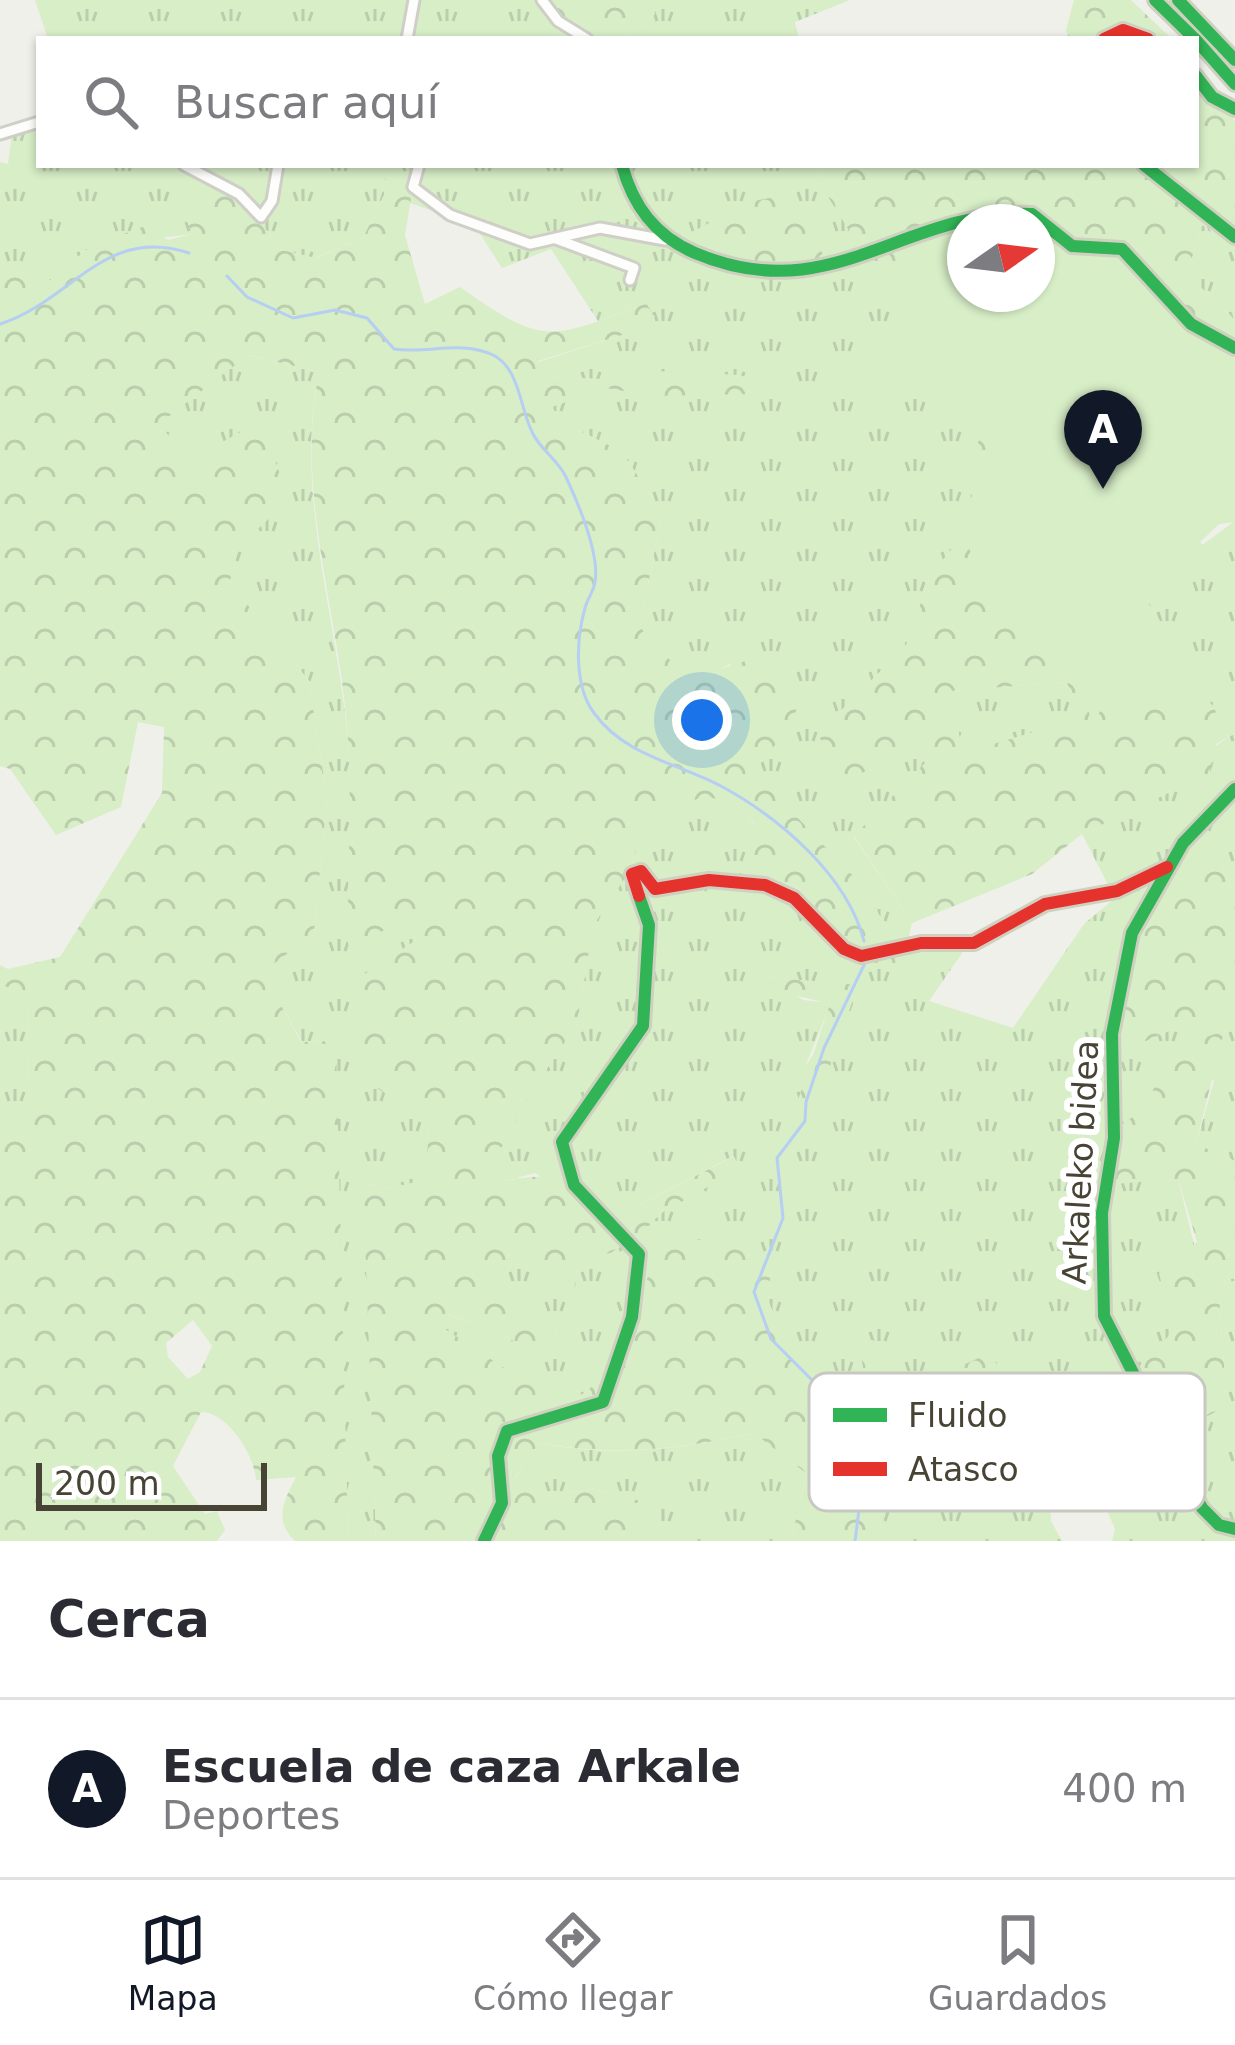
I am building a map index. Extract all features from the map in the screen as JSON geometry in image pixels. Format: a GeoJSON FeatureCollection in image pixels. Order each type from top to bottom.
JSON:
{"type":"FeatureCollection","features":[{"type":"Feature","properties":{"kind":"main road"},"geometry":{"type":"LineString","coordinates":[[1155,0],[1192,36]]}},
{"type":"Feature","properties":{"kind":"main road"},"geometry":{"type":"LineString","coordinates":[[1178,0],[1235,59]]}},
{"type":"Feature","properties":{"kind":"main road"},"geometry":{"type":"LineString","coordinates":[[1110,36],[1123,30],[1140,36]]}},
{"type":"Feature","properties":{"kind":"main road"},"geometry":{"type":"LineString","coordinates":[[1199,43],[1235,84]]}},
{"type":"Feature","properties":{"kind":"main road"},"geometry":{"type":"LineString","coordinates":[[1199,80],[1212,97],[1235,110]]}},
{"type":"Feature","properties":{"kind":"main road"},"geometry":{"type":"LineString","coordinates":[[623,168],[631,195],[665,240],[724,264],[792,274],[950,223],[1027,212],[1072,245],[1122,249],[1191,324],[1235,348]]}},
{"type":"Feature","properties":{"kind":"main road"},"geometry":{"type":"LineString","coordinates":[[1148,168],[1235,237]]}},
{"type":"Feature","properties":{"kind":"main road","name":"Arkaleko bidea"},"geometry":{"type":"LineString","coordinates":[[1131,1373],[1109,1332],[1100,1298],[1102,1213],[1114,1138],[1114,1013],[1132,933],[1167,867],[1201,821],[1235,789]]}},
{"type":"Feature","properties":{"kind":"main road"},"geometry":{"type":"LineString","coordinates":[[484,1541],[500,1510],[498,1456],[507,1430],[603,1402],[632,1318],[638,1254],[574,1185],[562,1142],[643,1026],[649,925],[632,874],[640,871],[655,889],[709,880],[780,890],[808,909],[850,954],[921,943],[974,943],[1045,904],[1117,891],[1167,867]]}},
{"type":"Feature","properties":{"kind":"main road","name":"Arkaleko bidea"},"geometry":{"type":"LineString","coordinates":[[1205,1511],[1220,1525],[1235,1529]]}},
{"type":"Feature","properties":{"kind":"street"},"geometry":{"type":"LineString","coordinates":[[408,36],[414,0]]}},
{"type":"Feature","properties":{"kind":"street"},"geometry":{"type":"LineString","coordinates":[[542,0],[558,22],[582,36]]}},
{"type":"Feature","properties":{"kind":"street"},"geometry":{"type":"LineString","coordinates":[[0,134],[36,123]]}},
{"type":"Feature","properties":{"kind":"street"},"geometry":{"type":"LineString","coordinates":[[190,168],[239,194],[261,217],[272,201],[278,168]]}},
{"type":"Feature","properties":{"kind":"street"},"geometry":{"type":"LineString","coordinates":[[418,168],[413,188],[430,205],[530,244],[600,228],[665,240]]}},
{"type":"Feature","properties":{"kind":"street"},"geometry":{"type":"LineString","coordinates":[[556,238],[634,268],[630,280]]}},
{"type":"Feature","properties":{"kind":"green space"},"geometry":{"type":"Polygon","coordinates":[[[35,0],[566,0],[550,14],[561,36],[47,36],[35,0]]]}},
{"type":"Feature","properties":{"kind":"green space"},"geometry":{"type":"Polygon","coordinates":[[[566,0],[650,0],[655,14],[626,36],[561,36],[550,14],[566,0]]]}},
{"type":"Feature","properties":{"kind":"green space"},"geometry":{"type":"Polygon","coordinates":[[[650,0],[850,0],[795,22],[798,36],[626,36],[655,14],[650,0]]]}},
{"type":"Feature","properties":{"kind":"green space"},"geometry":{"type":"Polygon","coordinates":[[[1074,0],[1131,0],[1169,36],[1068,36],[1074,0]]]}},
{"type":"Feature","properties":{"kind":"green space"},"geometry":{"type":"Polygon","coordinates":[[[1199,72],[1235,121],[1235,244],[1202,225],[1187,274],[1235,320],[1235,349],[1055,234],[1055,204],[947,204],[947,246],[898,310],[816,177],[824,168],[1199,168],[1199,72]]]}},
{"type":"Feature","properties":{"kind":"green space"},"geometry":{"type":"Polygon","coordinates":[[[36,120],[36,168],[824,168],[816,177],[947,280],[947,312],[1055,312],[1055,260],[1202,545],[1235,521],[1235,722],[1221,721],[1172,643],[1090,602],[973,523],[930,576],[906,646],[818,734],[913,741],[928,760],[854,837],[912,923],[907,944],[967,946],[929,1001],[1013,1028],[1084,924],[1115,898],[1082,834],[1235,733],[1235,896],[1222,866],[1146,1041],[1235,1002],[1235,1161],[1196,1144],[1214,1081],[1174,1049],[1115,1183],[1178,1179],[1224,1366],[1218,1282],[1235,1278],[1235,1541],[1112,1541],[1115,1529],[1107,1511],[1205,1511],[1205,1373],[883,1373],[873,1341],[858,1340],[865,1373],[809,1373],[809,1383],[798,1375],[768,1300],[771,1270],[652,1267],[619,1365],[564,1409],[444,1329],[447,1315],[489,1327],[548,1360],[557,1330],[503,1281],[511,1263],[547,1270],[560,1293],[581,1259],[616,1246],[672,1206],[740,1169],[733,1156],[607,1222],[535,1173],[501,1182],[491,1165],[531,1092],[577,1024],[593,925],[633,866],[639,831],[704,795],[746,810],[754,825],[740,875],[796,886],[867,962],[906,944],[896,942],[858,881],[753,772],[792,723],[730,664],[702,677],[672,666],[640,627],[662,512],[621,451],[561,422],[551,406],[606,388],[652,396],[635,370],[601,379],[540,377],[538,362],[638,330],[646,303],[598,321],[551,249],[502,268],[475,226],[410,203],[415,175],[384,195],[363,238],[315,258],[282,250],[239,195],[201,179],[187,221],[193,234],[91,246],[49,282],[0,261],[0,162],[8,164],[13,126],[36,120]],[[769,977],[803,1000],[831,1003],[805,1067],[857,986],[769,977]]]}},
{"type":"Feature","properties":{"kind":"green space"},"geometry":{"type":"Polygon","coordinates":[[[415,174],[405,235],[425,304],[460,287],[512,320],[550,331],[589,324],[646,303],[655,317],[638,330],[538,361],[541,377],[601,379],[635,370],[740,375],[756,381],[750,394],[652,396],[606,388],[552,407],[561,422],[621,451],[662,512],[640,627],[672,662],[695,673],[765,656],[798,705],[792,723],[754,772],[858,881],[896,942],[907,944],[895,967],[867,962],[796,886],[739,875],[754,824],[746,810],[704,795],[639,832],[633,866],[593,926],[577,1024],[531,1092],[492,1165],[501,1182],[536,1177],[562,1181],[585,1196],[607,1222],[734,1156],[740,1169],[661,1213],[640,1235],[756,1244],[771,1270],[768,1300],[798,1375],[809,1383],[809,1511],[882,1511],[879,1541],[791,1541],[806,1473],[754,1433],[647,1449],[594,1450],[539,1443],[515,1478],[540,1497],[592,1489],[653,1504],[669,1541],[376,1541],[363,1183],[388,1188],[426,1180],[429,1123],[361,1077],[357,979],[416,940],[407,921],[348,945],[347,725],[320,549],[312,461],[319,372],[248,355],[159,424],[189,460],[261,421],[289,500],[234,551],[230,583],[309,681],[327,798],[314,933],[263,972],[301,1042],[336,1041],[348,1541],[295,1541],[282,1518],[296,1477],[256,1480],[251,1459],[230,1427],[201,1412],[173,1466],[205,1514],[217,1511],[225,1530],[217,1541],[0,1541],[0,1144],[29,1093],[27,995],[0,984],[0,965],[8,969],[60,957],[162,793],[164,727],[138,722],[121,807],[56,835],[10,769],[0,766],[0,261],[49,281],[91,246],[145,226],[168,240],[192,234],[187,221],[200,179],[239,195],[282,250],[316,258],[363,238],[384,195],[385,177],[415,174]],[[639,1236],[610,1253],[581,1259],[574,1291],[560,1293],[547,1270],[511,1263],[503,1281],[557,1330],[548,1360],[489,1327],[448,1315],[445,1329],[521,1379],[542,1375],[564,1409],[619,1365],[651,1267],[639,1236]],[[193,1320],[166,1343],[168,1357],[188,1379],[200,1372],[212,1346],[193,1320]]]}},
{"type":"Feature","properties":{"kind":"green space"},"geometry":{"type":"Polygon","coordinates":[[[784,195],[840,280],[797,276],[676,241],[745,203],[784,195]]]}},
{"type":"Feature","properties":{"kind":"green space"},"geometry":{"type":"Polygon","coordinates":[[[1202,225],[1235,244],[1235,320],[1187,274],[1202,225]]]}},
{"type":"Feature","properties":{"kind":"green space"},"geometry":{"type":"Polygon","coordinates":[[[947,226],[947,312],[1055,312],[1055,237],[1063,244],[1124,253],[1167,302],[1235,351],[1235,522],[1219,524],[1144,596],[1213,710],[1142,700],[1109,703],[1091,721],[1078,665],[1061,666],[1051,647],[1017,617],[970,551],[973,457],[1024,455],[1019,437],[946,399],[869,404],[864,374],[910,267],[940,228],[947,226]]]}},
{"type":"Feature","properties":{"kind":"green space"},"geometry":{"type":"Polygon","coordinates":[[[247,355],[319,372],[311,459],[349,748],[348,944],[408,920],[416,941],[429,1123],[427,1181],[388,1188],[364,1183],[376,1541],[348,1541],[335,1041],[302,1042],[262,972],[314,933],[327,798],[309,681],[230,583],[227,540],[220,519],[199,478],[158,424],[247,355]]]}},
{"type":"Feature","properties":{"kind":"green space"},"geometry":{"type":"Polygon","coordinates":[[[994,411],[1035,431],[1090,602],[1146,598],[1221,720],[1235,722],[1235,733],[1216,744],[1209,774],[1082,834],[1032,874],[912,923],[854,836],[928,760],[913,741],[840,787],[818,733],[906,646],[930,576],[973,523],[968,462],[994,411]],[[1067,682],[950,691],[963,753],[1078,719],[1067,682]]]}},
{"type":"Feature","properties":{"kind":"green space"},"geometry":{"type":"Polygon","coordinates":[[[1067,682],[1079,719],[963,753],[949,691],[1067,682]]]}},
{"type":"Feature","properties":{"kind":"green space"},"geometry":{"type":"Polygon","coordinates":[[[1181,855],[1222,866],[1235,896],[1235,1002],[1146,1041],[1118,1028],[1145,900],[1181,855]]]}},
{"type":"Feature","properties":{"kind":"green space"},"geometry":{"type":"Polygon","coordinates":[[[767,977],[858,985],[810,1124],[798,1133],[792,1118],[830,1004],[770,989],[767,977]]]}},
{"type":"Feature","properties":{"kind":"green space"},"geometry":{"type":"Polygon","coordinates":[[[0,984],[27,994],[29,1093],[0,1144],[0,984]]]}},
{"type":"Feature","properties":{"kind":"green space"},"geometry":{"type":"Polygon","coordinates":[[[1224,1031],[1196,1144],[1235,1161],[1235,1278],[1218,1282],[1224,1366],[1219,1410],[1205,1417],[1205,1373],[1141,1373],[1139,1368],[1173,1331],[1159,1273],[1197,1242],[1178,1179],[1115,1184],[1118,1127],[1143,1110],[1174,1048],[1224,1031]]]}},
{"type":"Feature","properties":{"kind":"green space"},"geometry":{"type":"Polygon","coordinates":[[[858,1339],[873,1340],[883,1373],[864,1373],[858,1339]]]}},
{"type":"Feature","properties":{"kind":"green space"},"geometry":{"type":"Polygon","coordinates":[[[988,1354],[997,1364],[996,1373],[959,1373],[963,1365],[988,1354]]]}},
{"type":"Feature","properties":{"kind":"green space"},"geometry":{"type":"Polygon","coordinates":[[[755,1433],[806,1473],[791,1541],[669,1541],[653,1504],[592,1489],[540,1497],[515,1479],[538,1443],[647,1450],[755,1433]]]}},
{"type":"Feature","properties":{"kind":"green space"},"geometry":{"type":"Polygon","coordinates":[[[882,1511],[1051,1511],[1062,1541],[879,1541],[882,1511]]]}},
{"type":"Feature","properties":{"kind":"waterway"},"geometry":{"type":"LineString","coordinates":[[0,324],[48,300],[111,257],[159,247],[189,253]]}},
{"type":"Feature","properties":{"kind":"waterway"},"geometry":{"type":"LineString","coordinates":[[227,276],[247,297],[293,318],[335,310],[367,318],[394,349],[469,348],[502,361],[514,379],[533,434],[566,477],[591,543],[595,582],[582,621],[579,662],[583,690],[594,713],[620,739],[719,785],[787,831],[843,893],[864,941]]}},
{"type":"Feature","properties":{"kind":"waterway"},"geometry":{"type":"LineString","coordinates":[[809,1377],[771,1339],[754,1292],[783,1218],[777,1158],[805,1121],[806,1102],[824,1048],[865,963]]}},
{"type":"Feature","properties":{"kind":"waterway"},"geometry":{"type":"LineString","coordinates":[[855,1541],[859,1511]]}},
{"type":"Feature","properties":{"kind":"traffic: fast"},"geometry":{"type":"LineString","coordinates":[[1155,0],[1192,36]]}},
{"type":"Feature","properties":{"kind":"traffic: fast"},"geometry":{"type":"LineString","coordinates":[[1178,0],[1235,60]]}},
{"type":"Feature","properties":{"kind":"traffic: fast"},"geometry":{"type":"LineString","coordinates":[[1199,43],[1235,84]]}},
{"type":"Feature","properties":{"kind":"traffic: fast"},"geometry":{"type":"LineString","coordinates":[[1199,80],[1212,97],[1235,109]]}},
{"type":"Feature","properties":{"kind":"traffic: fast"},"geometry":{"type":"LineString","coordinates":[[623,168],[639,206],[668,238],[695,253],[743,268],[787,271],[828,265],[944,226],[1032,214],[1072,246],[1122,249],[1191,324],[1235,348]]}},
{"type":"Feature","properties":{"kind":"traffic: fast"},"geometry":{"type":"LineString","coordinates":[[1148,168],[1235,237]]}},
{"type":"Feature","properties":{"kind":"traffic: fast"},"geometry":{"type":"LineString","coordinates":[[1133,1373],[1104,1316],[1102,1213],[1114,1138],[1112,1034],[1132,933],[1183,843],[1235,789]]}},
{"type":"Feature","properties":{"kind":"traffic: fast"},"geometry":{"type":"LineString","coordinates":[[484,1541],[502,1503],[498,1456],[507,1431],[603,1402],[632,1317],[639,1254],[574,1185],[562,1142],[643,1026],[649,925],[639,896]]}},
{"type":"Feature","properties":{"kind":"traffic: fast"},"geometry":{"type":"LineString","coordinates":[[1205,1511],[1219,1525],[1235,1529]]}},
{"type":"Feature","properties":{"kind":"traffic: jam"},"geometry":{"type":"LineString","coordinates":[[1110,36],[1123,30],[1140,36]]}},
{"type":"Feature","properties":{"kind":"traffic: jam"},"geometry":{"type":"LineString","coordinates":[[639,896],[632,874],[641,871],[655,889],[709,880],[765,885],[794,898],[844,949],[861,956],[921,943],[974,943],[1045,904],[1117,891],[1167,867]]}},
{"type":"Feature","properties":{"kind":"place","name":"Escuela de caza Arkale"},"geometry":{"type":"Point","coordinates":[1103,489]}}]}
